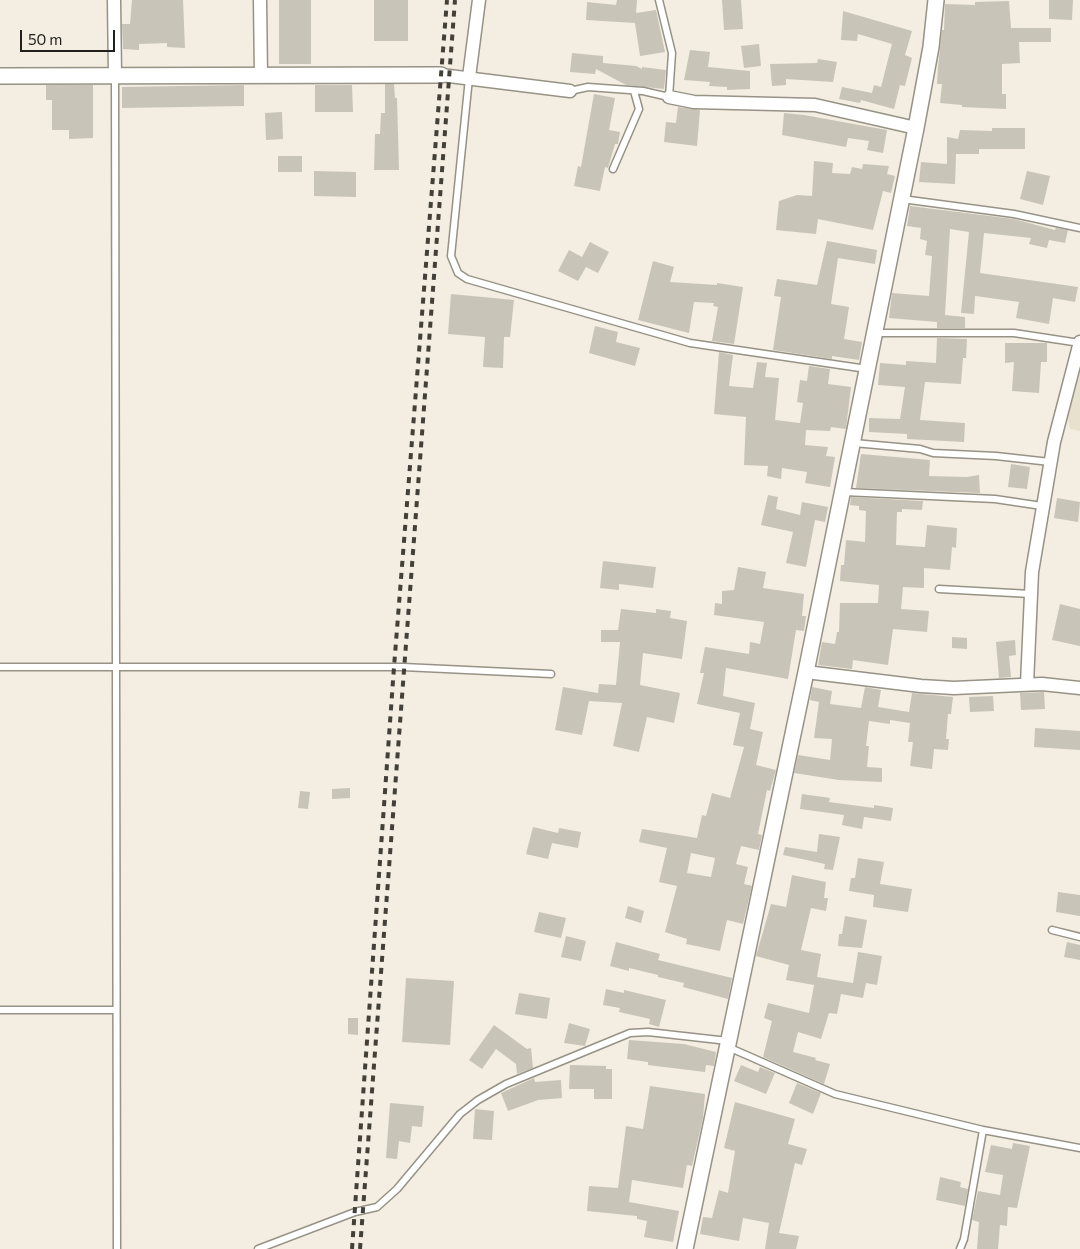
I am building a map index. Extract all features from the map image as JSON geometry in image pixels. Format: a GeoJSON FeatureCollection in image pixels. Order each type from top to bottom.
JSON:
{"type":"FeatureCollection","features":[{"type":"Feature","properties":{"kind":"street"},"geometry":{"type":"LineString","coordinates":[[114,0],[115,76]]}},
{"type":"Feature","properties":{"kind":"street"},"geometry":{"type":"LineString","coordinates":[[260,0],[261,76]]}},
{"type":"Feature","properties":{"kind":"street"},"geometry":{"type":"LineString","coordinates":[[470,78],[479,0]]}},
{"type":"Feature","properties":{"kind":"street"},"geometry":{"type":"LineString","coordinates":[[685,1249],[806,672],[873,333],[916,128],[931,47],[936,0]]}},
{"type":"Feature","properties":{"kind":"street"},"geometry":{"type":"LineString","coordinates":[[0,76],[442,75],[570,91]]}},
{"type":"Feature","properties":{"kind":"street"},"geometry":{"type":"LineString","coordinates":[[669,97],[694,102],[815,105],[916,128]]}},
{"type":"Feature","properties":{"kind":"street"},"geometry":{"type":"LineString","coordinates":[[1027,684],[1032,572],[1042,506],[1066,392],[1080,343]]}},
{"type":"Feature","properties":{"kind":"street"},"geometry":{"type":"LineString","coordinates":[[806,672],[938,687],[1027,684],[1066,685],[1080,688]]}},
{"type":"Feature","properties":{"kind":"lane"},"geometry":{"type":"LineString","coordinates":[[570,91],[588,87],[634,90],[669,97],[672,53],[659,0]]}},
{"type":"Feature","properties":{"kind":"lane"},"geometry":{"type":"LineString","coordinates":[[115,76],[117,1249]]}},
{"type":"Feature","properties":{"kind":"lane"},"geometry":{"type":"LineString","coordinates":[[470,78],[451,256],[458,273],[467,279],[690,343],[867,369]]}},
{"type":"Feature","properties":{"kind":"lane"},"geometry":{"type":"LineString","coordinates":[[612,169],[639,108],[634,90]]}},
{"type":"Feature","properties":{"kind":"lane"},"geometry":{"type":"LineString","coordinates":[[901,199],[1014,214],[1080,228]]}},
{"type":"Feature","properties":{"kind":"lane"},"geometry":{"type":"LineString","coordinates":[[873,333],[1014,333],[1080,343]]}},
{"type":"Feature","properties":{"kind":"lane"},"geometry":{"type":"LineString","coordinates":[[852,442],[920,449],[933,453],[996,456],[1050,462]]}},
{"type":"Feature","properties":{"kind":"lane"},"geometry":{"type":"LineString","coordinates":[[842,492],[995,499],[1042,506]]}},
{"type":"Feature","properties":{"kind":"lane"},"geometry":{"type":"LineString","coordinates":[[939,589],[1031,594]]}},
{"type":"Feature","properties":{"kind":"lane"},"geometry":{"type":"LineString","coordinates":[[0,667],[403,667],[551,674]]}},
{"type":"Feature","properties":{"kind":"lane"},"geometry":{"type":"LineString","coordinates":[[1052,930],[1080,936]]}},
{"type":"Feature","properties":{"kind":"lane"},"geometry":{"type":"LineString","coordinates":[[0,1010],[116,1010]]}},
{"type":"Feature","properties":{"kind":"lane"},"geometry":{"type":"LineString","coordinates":[[258,1249],[355,1212],[376,1207],[397,1189],[460,1114],[478,1100],[506,1084],[630,1033],[648,1032],[728,1044],[835,1094],[984,1130],[1080,1148]]}},
{"type":"Feature","properties":{"kind":"lane"},"geometry":{"type":"LineString","coordinates":[[960,1249],[964,1240],[984,1130]]}},
{"type":"Feature","properties":{"kind":"shaded area"},"geometry":{"type":"Polygon","coordinates":[[[1080,372],[1080,431],[1070,429],[1067,417],[1080,372]]]}},
{"type":"Feature","properties":{"kind":"building"},"geometry":{"type":"Polygon","coordinates":[[[132,0],[183,0],[185,48],[167,47],[167,43],[139,44],[139,50],[123,49],[122,24],[130,24],[132,0]]]}},
{"type":"Feature","properties":{"kind":"building"},"geometry":{"type":"Polygon","coordinates":[[[279,0],[311,0],[311,64],[279,64],[279,0]]]}},
{"type":"Feature","properties":{"kind":"building"},"geometry":{"type":"Polygon","coordinates":[[[374,0],[408,0],[408,41],[374,41],[374,0]]]}},
{"type":"Feature","properties":{"kind":"building"},"geometry":{"type":"Polygon","coordinates":[[[617,0],[637,0],[636,13],[656,10],[665,52],[640,56],[635,23],[586,20],[587,2],[616,5],[617,0]]]}},
{"type":"Feature","properties":{"kind":"building"},"geometry":{"type":"Polygon","coordinates":[[[722,0],[741,0],[743,29],[724,30],[722,0]]]}},
{"type":"Feature","properties":{"kind":"building"},"geometry":{"type":"Polygon","coordinates":[[[1049,0],[1073,0],[1072,20],[1049,19],[1049,0]]]}},
{"type":"Feature","properties":{"kind":"building"},"geometry":{"type":"Polygon","coordinates":[[[1009,1],[1011,28],[1051,28],[1051,42],[1019,42],[1020,63],[1002,64],[1002,94],[1006,94],[1006,109],[962,107],[962,105],[940,103],[942,84],[937,84],[942,30],[944,30],[945,4],[975,5],[975,2],[1009,1]]]}},
{"type":"Feature","properties":{"kind":"building"},"geometry":{"type":"Polygon","coordinates":[[[843,11],[912,31],[905,55],[912,58],[905,86],[900,85],[894,109],[861,100],[860,103],[839,99],[842,87],[872,93],[874,85],[881,87],[892,44],[858,34],[857,41],[841,40],[843,11]]]}},
{"type":"Feature","properties":{"kind":"building"},"geometry":{"type":"Polygon","coordinates":[[[759,44],[761,66],[744,68],[741,46],[759,44]]]}},
{"type":"Feature","properties":{"kind":"building"},"geometry":{"type":"Polygon","coordinates":[[[690,50],[710,52],[708,67],[750,71],[750,89],[727,90],[727,87],[709,86],[710,82],[684,80],[690,50]]]}},
{"type":"Feature","properties":{"kind":"building"},"geometry":{"type":"Polygon","coordinates":[[[572,53],[603,56],[603,63],[636,66],[642,69],[642,67],[666,70],[664,89],[626,85],[596,69],[595,74],[570,72],[572,53]]]}},
{"type":"Feature","properties":{"kind":"building"},"geometry":{"type":"Polygon","coordinates":[[[818,59],[837,62],[833,82],[786,79],[786,85],[772,86],[770,64],[817,63],[818,59]]]}},
{"type":"Feature","properties":{"kind":"building"},"geometry":{"type":"Polygon","coordinates":[[[385,84],[394,84],[395,98],[397,98],[399,170],[374,170],[375,134],[380,134],[381,113],[385,113],[385,84]]]}},
{"type":"Feature","properties":{"kind":"building"},"geometry":{"type":"Polygon","coordinates":[[[46,85],[93,85],[93,138],[69,139],[69,130],[52,130],[52,100],[46,100],[46,85]]]}},
{"type":"Feature","properties":{"kind":"building"},"geometry":{"type":"Polygon","coordinates":[[[244,85],[244,106],[122,108],[122,87],[244,85]]]}},
{"type":"Feature","properties":{"kind":"building"},"geometry":{"type":"Polygon","coordinates":[[[315,85],[352,85],[353,112],[315,112],[315,85]]]}},
{"type":"Feature","properties":{"kind":"building"},"geometry":{"type":"Polygon","coordinates":[[[594,94],[615,98],[609,130],[620,132],[618,144],[615,144],[608,168],[605,167],[600,191],[574,186],[578,166],[581,167],[594,94]]]}},
{"type":"Feature","properties":{"kind":"building"},"geometry":{"type":"Polygon","coordinates":[[[678,107],[700,110],[697,146],[664,142],[666,122],[676,123],[678,107]]]}},
{"type":"Feature","properties":{"kind":"building"},"geometry":{"type":"Polygon","coordinates":[[[282,112],[283,139],[266,140],[265,113],[282,112]]]}},
{"type":"Feature","properties":{"kind":"building"},"geometry":{"type":"Polygon","coordinates":[[[784,113],[887,130],[883,153],[867,150],[869,141],[848,138],[846,147],[782,135],[784,113]]]}},
{"type":"Feature","properties":{"kind":"building"},"geometry":{"type":"Polygon","coordinates":[[[992,128],[1025,128],[1025,149],[979,149],[979,154],[956,154],[955,184],[919,182],[921,162],[947,164],[947,137],[958,139],[960,130],[992,131],[992,128]]]}},
{"type":"Feature","properties":{"kind":"building"},"geometry":{"type":"Polygon","coordinates":[[[278,156],[302,156],[302,172],[278,172],[278,156]]]}},
{"type":"Feature","properties":{"kind":"building"},"geometry":{"type":"Polygon","coordinates":[[[814,161],[833,163],[832,173],[850,174],[852,167],[862,169],[863,164],[889,166],[887,174],[895,176],[891,193],[883,191],[873,230],[818,219],[816,234],[776,230],[779,201],[797,195],[812,196],[814,161]]]}},
{"type":"Feature","properties":{"kind":"building"},"geometry":{"type":"Polygon","coordinates":[[[314,171],[356,172],[356,197],[314,196],[314,171]]]}},
{"type":"Feature","properties":{"kind":"building"},"geometry":{"type":"Polygon","coordinates":[[[1027,171],[1050,176],[1043,205],[1020,199],[1027,171]]]}},
{"type":"Feature","properties":{"kind":"building"},"geometry":{"type":"Polygon","coordinates":[[[910,206],[1014,219],[1055,230],[1056,228],[1068,230],[1065,243],[1049,240],[1047,248],[1029,244],[1031,238],[984,233],[980,273],[1078,287],[1075,302],[1053,298],[1049,324],[1016,318],[1019,302],[975,296],[974,314],[961,313],[969,232],[950,229],[945,315],[965,317],[965,328],[937,328],[937,322],[889,318],[892,293],[929,296],[932,256],[925,255],[927,241],[920,239],[921,228],[907,226],[910,206]]]}},
{"type":"Feature","properties":{"kind":"building"},"geometry":{"type":"Polygon","coordinates":[[[827,241],[877,250],[875,264],[838,258],[831,304],[849,307],[844,339],[862,342],[859,360],[832,356],[832,359],[773,350],[781,297],[774,296],[777,279],[817,285],[827,241]]]}},
{"type":"Feature","properties":{"kind":"building"},"geometry":{"type":"Polygon","coordinates":[[[590,242],[609,252],[598,273],[586,267],[578,281],[558,271],[569,250],[582,257],[590,242]]]}},
{"type":"Feature","properties":{"kind":"building"},"geometry":{"type":"Polygon","coordinates":[[[653,261],[674,267],[670,282],[717,285],[717,283],[743,287],[734,344],[712,341],[718,307],[713,306],[714,303],[694,302],[689,333],[638,320],[653,261]]]}},
{"type":"Feature","properties":{"kind":"building"},"geometry":{"type":"Polygon","coordinates":[[[451,294],[514,300],[510,337],[504,337],[503,368],[483,367],[485,337],[448,334],[451,294]]]}},
{"type":"Feature","properties":{"kind":"building"},"geometry":{"type":"Polygon","coordinates":[[[595,326],[618,332],[616,342],[640,348],[635,366],[589,353],[595,326]]]}},
{"type":"Feature","properties":{"kind":"building"},"geometry":{"type":"Polygon","coordinates":[[[937,338],[967,339],[966,358],[963,358],[961,384],[925,382],[920,420],[965,423],[964,442],[907,439],[907,434],[869,432],[869,418],[900,419],[905,387],[878,385],[880,363],[906,365],[906,361],[936,363],[937,338]]]}},
{"type":"Feature","properties":{"kind":"building"},"geometry":{"type":"Polygon","coordinates":[[[1005,343],[1047,343],[1047,362],[1041,362],[1039,393],[1012,391],[1014,362],[1005,363],[1005,343]]]}},
{"type":"Feature","properties":{"kind":"building"},"geometry":{"type":"Polygon","coordinates":[[[719,352],[733,355],[729,386],[753,388],[757,362],[767,363],[765,377],[779,378],[775,420],[800,423],[803,403],[797,402],[800,380],[807,381],[809,366],[830,369],[828,384],[851,387],[846,429],[831,427],[830,431],[806,430],[805,445],[828,447],[826,456],[835,457],[830,487],[805,483],[807,472],[782,468],[781,479],[767,476],[768,466],[744,465],[746,417],[714,414],[719,352]]]}},
{"type":"Feature","properties":{"kind":"building"},"geometry":{"type":"Polygon","coordinates":[[[861,454],[930,460],[929,476],[967,477],[979,475],[980,493],[856,488],[861,454]]]}},
{"type":"Feature","properties":{"kind":"building"},"geometry":{"type":"Polygon","coordinates":[[[1011,464],[1030,467],[1027,489],[1008,487],[1011,464]]]}},
{"type":"Feature","properties":{"kind":"building"},"geometry":{"type":"Polygon","coordinates":[[[768,495],[778,497],[776,509],[800,515],[802,502],[828,507],[825,522],[815,520],[806,567],[786,563],[793,532],[761,525],[768,495]]]}},
{"type":"Feature","properties":{"kind":"building"},"geometry":{"type":"Polygon","coordinates":[[[851,497],[923,501],[922,510],[902,509],[902,512],[897,512],[896,545],[925,547],[927,525],[957,528],[956,548],[952,547],[950,570],[924,568],[924,588],[903,587],[901,609],[929,611],[927,632],[893,629],[888,665],[853,660],[852,669],[818,665],[822,642],[835,644],[837,632],[839,632],[840,603],[878,603],[879,585],[840,581],[841,565],[844,565],[846,540],[865,542],[866,511],[859,510],[859,506],[850,505],[851,497]]]}},
{"type":"Feature","properties":{"kind":"building"},"geometry":{"type":"Polygon","coordinates":[[[1057,498],[1080,502],[1078,522],[1054,518],[1057,498]]]}},
{"type":"Feature","properties":{"kind":"building"},"geometry":{"type":"Polygon","coordinates":[[[603,561],[656,567],[653,588],[619,584],[619,590],[600,588],[603,561]]]}},
{"type":"Feature","properties":{"kind":"building"},"geometry":{"type":"Polygon","coordinates":[[[738,567],[766,572],[763,588],[804,594],[802,616],[806,616],[804,631],[796,630],[788,679],[726,668],[723,696],[755,703],[750,729],[763,732],[756,765],[776,770],[770,791],[767,790],[758,834],[762,835],[759,850],[741,846],[736,864],[748,867],[744,884],[752,886],[743,924],[727,920],[720,951],[686,944],[687,939],[665,932],[677,886],[659,882],[667,848],[639,842],[642,829],[697,838],[702,815],[706,816],[712,793],[730,798],[744,747],[733,745],[740,713],[697,704],[704,673],[700,673],[705,647],[749,654],[750,642],[760,644],[764,622],[714,615],[715,603],[722,604],[722,591],[734,590],[738,567]],[[691,853],[687,873],[711,877],[715,858],[691,853]]]}},
{"type":"Feature","properties":{"kind":"building"},"geometry":{"type":"Polygon","coordinates":[[[1060,604],[1080,609],[1080,646],[1052,640],[1060,604]]]}},
{"type":"Feature","properties":{"kind":"building"},"geometry":{"type":"Polygon","coordinates":[[[621,609],[656,613],[656,609],[671,611],[670,618],[687,621],[682,659],[643,653],[640,685],[680,693],[674,723],[647,717],[639,752],[613,746],[622,703],[589,701],[582,735],[555,730],[563,687],[598,693],[599,684],[616,685],[620,642],[601,642],[601,630],[618,630],[621,609]]]}},
{"type":"Feature","properties":{"kind":"building"},"geometry":{"type":"Polygon","coordinates":[[[952,637],[967,638],[967,649],[952,648],[952,637]]]}},
{"type":"Feature","properties":{"kind":"building"},"geometry":{"type":"Polygon","coordinates":[[[1015,640],[1016,655],[1009,656],[1011,677],[999,678],[996,642],[1015,640]]]}},
{"type":"Feature","properties":{"kind":"building"},"geometry":{"type":"Polygon","coordinates":[[[812,687],[832,691],[830,704],[861,708],[865,687],[881,690],[878,707],[909,712],[912,693],[953,697],[951,714],[948,714],[946,739],[949,739],[948,750],[934,749],[932,769],[910,766],[913,742],[908,742],[910,723],[890,720],[890,724],[869,721],[866,746],[869,746],[867,767],[882,768],[882,782],[839,780],[794,773],[798,755],[830,760],[832,739],[814,738],[819,702],[810,700],[812,687]]]}},
{"type":"Feature","properties":{"kind":"building"},"geometry":{"type":"Polygon","coordinates":[[[1044,692],[1045,709],[1021,710],[1020,693],[1044,692]]]}},
{"type":"Feature","properties":{"kind":"building"},"geometry":{"type":"Polygon","coordinates":[[[993,696],[994,711],[970,712],[969,697],[993,696]]]}},
{"type":"Feature","properties":{"kind":"building"},"geometry":{"type":"Polygon","coordinates":[[[1035,728],[1080,731],[1080,750],[1034,747],[1035,728]]]}},
{"type":"Feature","properties":{"kind":"building"},"geometry":{"type":"Polygon","coordinates":[[[350,788],[350,798],[332,799],[332,789],[350,788]]]}},
{"type":"Feature","properties":{"kind":"building"},"geometry":{"type":"Polygon","coordinates":[[[300,791],[310,792],[308,809],[298,808],[300,791]]]}},
{"type":"Feature","properties":{"kind":"building"},"geometry":{"type":"Polygon","coordinates":[[[802,794],[830,798],[829,802],[874,808],[874,805],[893,808],[891,821],[864,817],[862,829],[842,825],[844,815],[800,809],[802,794]]]}},
{"type":"Feature","properties":{"kind":"building"},"geometry":{"type":"Polygon","coordinates":[[[533,827],[558,833],[559,828],[581,832],[578,848],[552,843],[548,859],[526,854],[533,827]]]}},
{"type":"Feature","properties":{"kind":"building"},"geometry":{"type":"Polygon","coordinates":[[[819,834],[840,837],[833,870],[824,869],[825,864],[783,855],[785,847],[817,852],[819,834]]]}},
{"type":"Feature","properties":{"kind":"building"},"geometry":{"type":"Polygon","coordinates":[[[858,858],[884,862],[880,884],[912,889],[908,912],[873,907],[874,895],[849,891],[851,878],[855,878],[858,858]]]}},
{"type":"Feature","properties":{"kind":"building"},"geometry":{"type":"Polygon","coordinates":[[[792,875],[826,882],[824,898],[828,898],[826,911],[811,908],[801,950],[821,954],[817,977],[853,983],[858,952],[882,956],[877,985],[866,983],[863,998],[841,994],[837,1014],[829,1013],[821,1039],[798,1032],[793,1052],[830,1064],[824,1084],[763,1057],[772,1021],[764,1018],[768,1003],[809,1013],[814,985],[786,980],[789,965],[756,956],[771,904],[786,907],[792,875]]]}},
{"type":"Feature","properties":{"kind":"building"},"geometry":{"type":"Polygon","coordinates":[[[1058,892],[1080,895],[1080,916],[1056,912],[1058,892]]]}},
{"type":"Feature","properties":{"kind":"building"},"geometry":{"type":"Polygon","coordinates":[[[628,906],[644,911],[641,923],[625,918],[628,906]]]}},
{"type":"Feature","properties":{"kind":"building"},"geometry":{"type":"Polygon","coordinates":[[[539,912],[566,918],[561,938],[534,932],[539,912]]]}},
{"type":"Feature","properties":{"kind":"building"},"geometry":{"type":"Polygon","coordinates":[[[845,916],[867,920],[862,948],[838,946],[839,934],[842,934],[845,916]]]}},
{"type":"Feature","properties":{"kind":"building"},"geometry":{"type":"Polygon","coordinates":[[[566,936],[586,941],[581,961],[561,957],[566,936]]]}},
{"type":"Feature","properties":{"kind":"building"},"geometry":{"type":"Polygon","coordinates":[[[616,942],[660,954],[658,960],[732,978],[728,999],[683,987],[684,983],[658,977],[658,975],[629,968],[629,971],[610,966],[616,942]]]}},
{"type":"Feature","properties":{"kind":"building"},"geometry":{"type":"Polygon","coordinates":[[[1067,942],[1080,945],[1080,960],[1064,957],[1067,942]]]}},
{"type":"Feature","properties":{"kind":"building"},"geometry":{"type":"Polygon","coordinates":[[[406,978],[454,981],[450,1045],[402,1042],[406,978]]]}},
{"type":"Feature","properties":{"kind":"building"},"geometry":{"type":"Polygon","coordinates":[[[606,989],[624,993],[624,990],[666,1000],[659,1027],[649,1024],[650,1019],[619,1012],[620,1008],[603,1005],[606,989]]]}},
{"type":"Feature","properties":{"kind":"building"},"geometry":{"type":"Polygon","coordinates":[[[519,993],[550,998],[547,1019],[515,1014],[519,993]]]}},
{"type":"Feature","properties":{"kind":"building"},"geometry":{"type":"Polygon","coordinates":[[[348,1018],[358,1018],[358,1035],[348,1034],[348,1018]]]}},
{"type":"Feature","properties":{"kind":"building"},"geometry":{"type":"Polygon","coordinates":[[[569,1023],[590,1029],[585,1046],[564,1043],[569,1023]]]}},
{"type":"Feature","properties":{"kind":"building"},"geometry":{"type":"Polygon","coordinates":[[[494,1025],[527,1049],[531,1048],[533,1068],[517,1074],[516,1064],[496,1049],[482,1069],[469,1060],[494,1025]]]}},
{"type":"Feature","properties":{"kind":"building"},"geometry":{"type":"Polygon","coordinates":[[[629,1040],[684,1044],[716,1052],[714,1066],[706,1065],[705,1072],[648,1065],[648,1062],[627,1059],[629,1040]]]}},
{"type":"Feature","properties":{"kind":"building"},"geometry":{"type":"Polygon","coordinates":[[[570,1065],[606,1066],[606,1069],[612,1069],[612,1099],[594,1099],[594,1089],[569,1089],[570,1065]]]}},
{"type":"Feature","properties":{"kind":"building"},"geometry":{"type":"Polygon","coordinates":[[[741,1065],[758,1072],[760,1067],[775,1073],[766,1094],[734,1081],[741,1065]]]}},
{"type":"Feature","properties":{"kind":"building"},"geometry":{"type":"Polygon","coordinates":[[[534,1078],[535,1082],[561,1080],[562,1098],[538,1100],[508,1111],[501,1093],[534,1078]]]}},
{"type":"Feature","properties":{"kind":"building"},"geometry":{"type":"Polygon","coordinates":[[[797,1083],[821,1093],[813,1114],[789,1103],[797,1083]]]}},
{"type":"Feature","properties":{"kind":"building"},"geometry":{"type":"Polygon","coordinates":[[[650,1086],[705,1094],[703,1118],[692,1166],[687,1165],[683,1188],[632,1180],[629,1202],[679,1211],[673,1242],[644,1237],[647,1221],[637,1219],[637,1216],[587,1211],[589,1186],[618,1188],[626,1126],[643,1129],[650,1086]]]}},
{"type":"Feature","properties":{"kind":"building"},"geometry":{"type":"Polygon","coordinates":[[[735,1102],[795,1119],[788,1144],[807,1149],[802,1165],[795,1163],[779,1233],[799,1236],[796,1249],[765,1249],[769,1223],[743,1218],[739,1241],[700,1234],[703,1217],[712,1218],[719,1190],[728,1193],[735,1151],[724,1148],[735,1102]]]}},
{"type":"Feature","properties":{"kind":"building"},"geometry":{"type":"Polygon","coordinates":[[[390,1103],[424,1106],[422,1127],[412,1126],[410,1143],[399,1141],[397,1159],[386,1158],[390,1103]]]}},
{"type":"Feature","properties":{"kind":"building"},"geometry":{"type":"Polygon","coordinates":[[[475,1109],[494,1111],[492,1140],[473,1139],[475,1109]]]}},
{"type":"Feature","properties":{"kind":"building"},"geometry":{"type":"Polygon","coordinates":[[[1013,1143],[1030,1146],[1017,1208],[1008,1207],[1007,1226],[1000,1225],[998,1249],[977,1249],[979,1222],[972,1220],[978,1191],[1000,1195],[1003,1175],[985,1172],[991,1145],[1012,1149],[1013,1143]]]}},
{"type":"Feature","properties":{"kind":"building"},"geometry":{"type":"Polygon","coordinates":[[[940,1177],[961,1182],[960,1187],[968,1189],[965,1206],[936,1200],[940,1177]]]}},
{"type":"Feature","properties":{"kind":"railway"},"geometry":{"type":"LineString","coordinates":[[352,1249],[394,667],[447,0]]}},
{"type":"Feature","properties":{"kind":"railway"},"geometry":{"type":"LineString","coordinates":[[360,1249],[455,0]]}}]}
